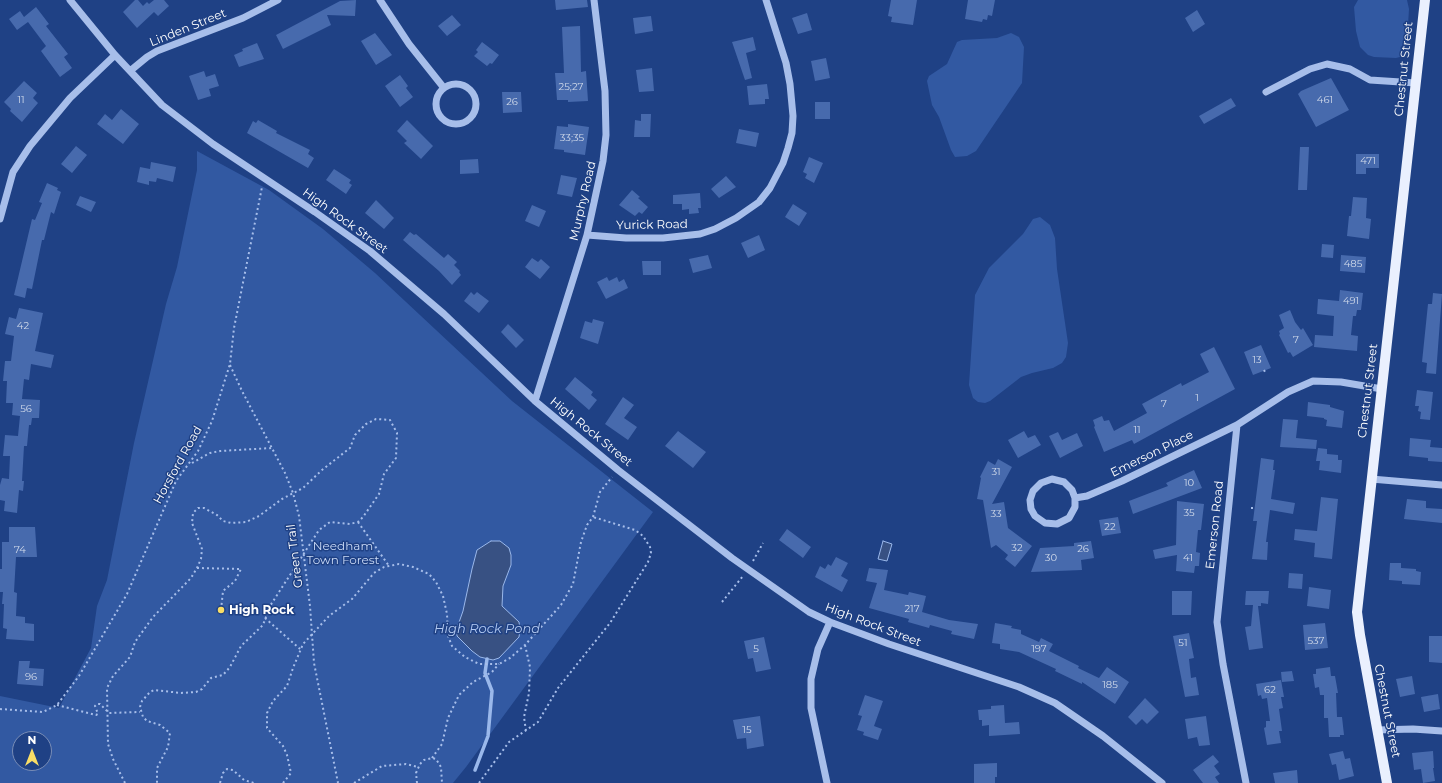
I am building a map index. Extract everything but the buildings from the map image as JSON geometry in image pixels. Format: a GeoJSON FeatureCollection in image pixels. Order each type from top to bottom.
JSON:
{"type":"FeatureCollection","features":[{"type":"Feature","properties":{"kind":"main road","name":"Chestnut Street"},"geometry":{"type":"LineString","coordinates":[[1387,783],[1357,612],[1425,0]]}},
{"type":"Feature","properties":{"kind":"street","name":"High Rock Street"},"geometry":{"type":"LineString","coordinates":[[70,0],[115,55],[162,105],[213,144],[370,251],[444,314],[535,401],[618,470],[685,522],[809,612],[830,622],[889,644],[1019,687],[1044,697],[1086,723],[1162,783]]}},
{"type":"Feature","properties":{"kind":"street","name":"Linden Street"},"geometry":{"type":"LineString","coordinates":[[130,71],[147,57],[157,52],[243,18],[278,0]]}},
{"type":"Feature","properties":{"kind":"street"},"geometry":{"type":"LineString","coordinates":[[380,0],[409,44],[444,88]]}},
{"type":"Feature","properties":{"kind":"street","name":"Murphy Road"},"geometry":{"type":"LineString","coordinates":[[535,401],[587,235],[599,186],[606,135],[605,91],[594,0]]}},
{"type":"Feature","properties":{"kind":"street","name":"Yurick Road"},"geometry":{"type":"LineString","coordinates":[[587,235],[626,238],[663,238],[704,233],[715,229],[748,210],[759,202],[770,188],[783,163],[788,148],[792,133],[793,116],[790,84],[786,63],[766,0]]}},
{"type":"Feature","properties":{"kind":"street"},"geometry":{"type":"LineString","coordinates":[[0,219],[13,172],[30,146],[70,98],[115,55]]}},
{"type":"Feature","properties":{"kind":"street"},"geometry":{"type":"LineString","coordinates":[[1266,92],[1310,69],[1327,64],[1350,69],[1370,80],[1416,83]]}},
{"type":"Feature","properties":{"kind":"street"},"geometry":{"type":"LineString","coordinates":[[460,84],[472,92],[476,105],[475,112],[468,120],[455,124],[448,123],[440,116],[436,103],[439,93],[444,88],[450,85],[460,84]]}},
{"type":"Feature","properties":{"kind":"street"},"geometry":{"type":"LineString","coordinates":[[1237,425],[1288,392],[1313,381],[1341,382],[1382,389]]}},
{"type":"Feature","properties":{"kind":"street","name":"Emerson Place"},"geometry":{"type":"LineString","coordinates":[[1075,498],[1100,491],[1237,425]]}},
{"type":"Feature","properties":{"kind":"street","name":"Emerson Road"},"geometry":{"type":"LineString","coordinates":[[1237,425],[1217,622],[1223,664],[1246,783]]}},
{"type":"Feature","properties":{"kind":"street"},"geometry":{"type":"LineString","coordinates":[[1052,479],[1064,482],[1072,490],[1075,498],[1075,507],[1069,518],[1057,524],[1045,523],[1035,516],[1031,509],[1030,500],[1033,491],[1041,483],[1052,479]]}},
{"type":"Feature","properties":{"kind":"street"},"geometry":{"type":"LineString","coordinates":[[1371,479],[1442,485]]}},
{"type":"Feature","properties":{"kind":"street"},"geometry":{"type":"LineString","coordinates":[[827,783],[810,708],[810,679],[818,649],[830,622]]}},
{"type":"Feature","properties":{"kind":"street"},"geometry":{"type":"LineString","coordinates":[[1377,730],[1407,729],[1442,731]]}},
{"type":"Feature","properties":{"kind":"path","name":"Horsford Road"},"geometry":{"type":"LineString","coordinates":[[57,705],[79,676],[121,606],[138,573],[156,526],[176,481],[191,464],[206,436],[230,364],[234,328],[264,178]]}},
{"type":"Feature","properties":{"kind":"path","name":"Green Trail"},"geometry":{"type":"LineString","coordinates":[[230,364],[293,493],[299,516],[310,606],[314,663],[338,783]]}},
{"type":"Feature","properties":{"kind":"path"},"geometry":{"type":"LineString","coordinates":[[1264,370],[1266,374]]}},
{"type":"Feature","properties":{"kind":"path"},"geometry":{"type":"LineString","coordinates":[[124,783],[108,744],[109,713],[107,688],[113,676],[130,657],[135,642],[153,617],[192,578],[197,568],[201,559],[202,549],[191,517],[198,508],[209,510],[226,522],[238,523],[259,516],[303,488],[317,474],[350,448],[355,435],[366,424],[376,419],[390,420],[397,433],[396,458],[384,474],[381,491],[376,499],[358,522],[346,525],[333,522],[327,523],[316,533],[303,556],[281,587],[263,625],[236,652],[230,667],[223,675],[211,678],[202,689],[196,692],[181,693],[154,690],[150,692],[142,701],[140,712],[147,721],[160,725],[170,734],[168,748],[157,768],[157,783]]}},
{"type":"Feature","properties":{"kind":"path"},"geometry":{"type":"LineString","coordinates":[[191,464],[210,453],[220,451],[272,448]]}},
{"type":"Feature","properties":{"kind":"path"},"geometry":{"type":"LineString","coordinates":[[417,783],[418,767],[424,760],[432,758],[442,744],[448,718],[459,695],[473,682],[492,672],[499,664],[510,658],[525,645],[561,606],[572,584],[584,534],[593,517],[600,492],[618,470]]}},
{"type":"Feature","properties":{"kind":"path"},"geometry":{"type":"LineString","coordinates":[[479,783],[509,742],[538,722],[565,678],[610,623],[650,558],[651,553],[648,542],[638,532],[593,517]]}},
{"type":"Feature","properties":{"kind":"path"},"geometry":{"type":"LineString","coordinates":[[358,522],[389,566]]}},
{"type":"Feature","properties":{"kind":"path"},"geometry":{"type":"LineString","coordinates":[[283,783],[291,773],[287,755],[283,746],[267,728],[266,716],[271,704],[288,686],[300,649],[312,634],[334,612],[352,599],[374,573],[389,566],[399,564],[406,565],[429,574],[436,582],[443,596],[447,614],[448,636],[452,646],[465,657],[479,664],[499,664]]}},
{"type":"Feature","properties":{"kind":"path"},"geometry":{"type":"LineString","coordinates":[[197,568],[241,569],[235,581],[223,592],[221,610]]}},
{"type":"Feature","properties":{"kind":"path"},"geometry":{"type":"LineString","coordinates":[[265,618],[300,649]]}},
{"type":"Feature","properties":{"kind":"path"},"geometry":{"type":"LineString","coordinates":[[525,645],[530,667],[529,693],[524,717],[526,731]]}},
{"type":"Feature","properties":{"kind":"path"},"geometry":{"type":"LineString","coordinates":[[0,709],[43,712],[57,705],[96,715],[98,714],[95,706],[100,704],[109,713],[140,712]]}},
{"type":"Feature","properties":{"kind":"path"},"geometry":{"type":"LineString","coordinates":[[432,758],[436,759],[441,767],[442,783]]}},
{"type":"Feature","properties":{"kind":"path"},"geometry":{"type":"LineString","coordinates":[[354,783],[382,766],[406,764],[418,767]]}},
{"type":"Feature","properties":{"kind":"path"},"geometry":{"type":"LineString","coordinates":[[220,783],[222,773],[227,769],[233,770],[244,780],[254,783]]}},
{"type":"Feature","properties":{"kind":"green space"},"geometry":{"type":"Polygon","coordinates":[[[1358,0],[1407,0],[1409,9],[1407,42],[1404,56],[1396,58],[1374,57],[1368,55],[1360,47],[1356,31],[1354,7],[1358,0]]]}},
{"type":"Feature","properties":{"kind":"green space"},"geometry":{"type":"Polygon","coordinates":[[[1011,33],[1019,37],[1024,47],[1022,83],[976,151],[967,156],[955,157],[939,117],[932,105],[927,81],[929,76],[947,64],[957,42],[962,40],[997,38],[1011,33]]]}},
{"type":"Feature","properties":{"kind":"green space","name":"Needham Town Forest"},"geometry":{"type":"Polygon","coordinates":[[[197,151],[269,190],[323,229],[375,273],[512,401],[653,512],[453,783],[0,783],[0,696],[59,708],[91,648],[97,606],[107,580],[134,443],[166,304],[177,267],[197,170],[197,151]]]}},
{"type":"Feature","properties":{"kind":"green space"},"geometry":{"type":"Polygon","coordinates":[[[1040,217],[1050,225],[1055,238],[1057,269],[1068,343],[1066,357],[1062,363],[1053,368],[1021,377],[990,401],[985,403],[978,402],[973,398],[969,385],[975,295],[989,268],[1023,234],[1033,219],[1040,217]]]}},
{"type":"Feature","properties":{"kind":"water","name":"High Rock Pond"},"geometry":{"type":"Polygon","coordinates":[[[491,541],[500,541],[509,548],[511,565],[503,586],[502,606],[519,622],[520,630],[519,637],[499,658],[493,660],[480,657],[457,636],[457,628],[463,611],[477,550],[491,541]]]}},
{"type":"Feature","properties":{"kind":"water"},"geometry":{"type":"Polygon","coordinates":[[[883,541],[892,544],[887,561],[878,559],[883,541]]]}},
{"type":"Feature","properties":{"kind":"waterway"},"geometry":{"type":"LineString","coordinates":[[475,770],[488,736],[492,691],[485,673],[487,659]]}},
{"type":"Feature","properties":{"kind":"place","name":"High Rock"},"geometry":{"type":"Point","coordinates":[221,610]}}]}
